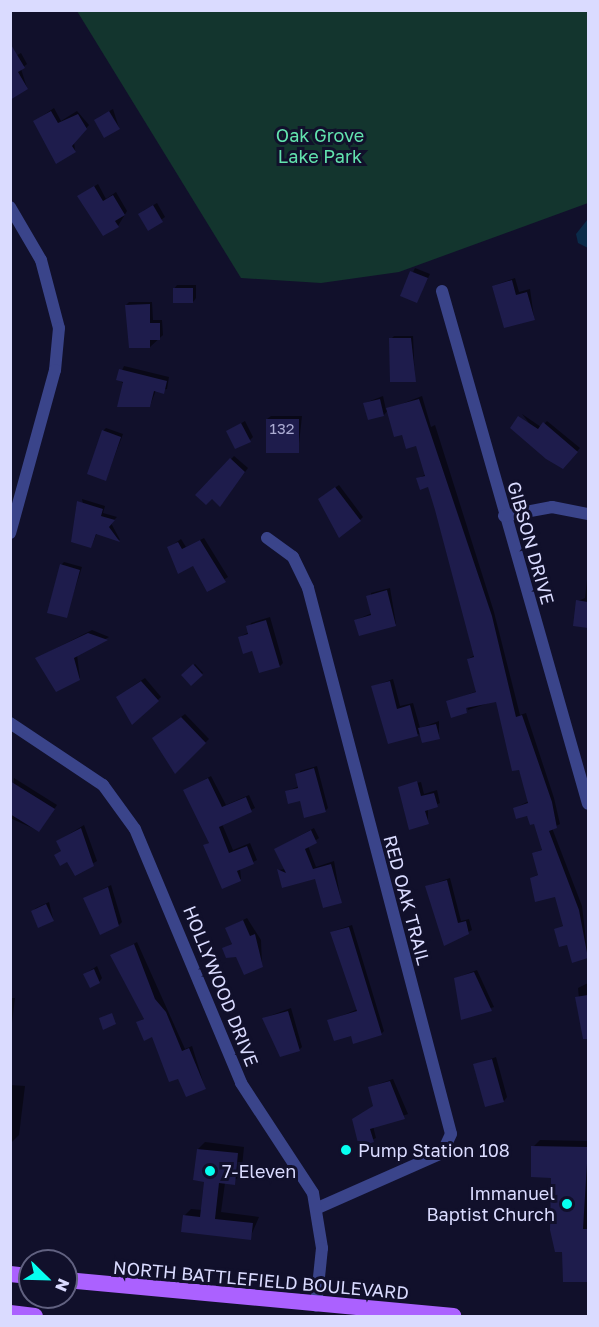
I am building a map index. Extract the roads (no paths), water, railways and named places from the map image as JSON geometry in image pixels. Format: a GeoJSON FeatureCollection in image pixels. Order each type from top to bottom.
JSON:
{"type":"FeatureCollection","features":[{"type":"Feature","properties":{"kind":"main road","name":"NORTH BATTLEFIELD BOULEVARD"},"geometry":{"type":"LineString","coordinates":[[78,1281],[316,1306],[453,1317]]}},
{"type":"Feature","properties":{"kind":"main road"},"geometry":{"type":"LineString","coordinates":[[10,1313],[35,1317]]}},
{"type":"Feature","properties":{"kind":"street"},"geometry":{"type":"LineString","coordinates":[[10,207],[41,260],[59,328],[55,370],[10,533]]}},
{"type":"Feature","properties":{"kind":"street","name":"GIBSON DRIVE"},"geometry":{"type":"LineString","coordinates":[[442,291],[504,516],[588,804]]}},
{"type":"Feature","properties":{"kind":"street"},"geometry":{"type":"LineString","coordinates":[[504,516],[552,507],[588,514]]}},
{"type":"Feature","properties":{"kind":"street","name":"RED OAK TRAIL"},"geometry":{"type":"LineString","coordinates":[[267,538],[293,557],[308,588],[451,1134],[442,1153],[318,1208]]}},
{"type":"Feature","properties":{"kind":"street","name":"HOLLYWOOD DRIVE"},"geometry":{"type":"LineString","coordinates":[[10,723],[90,774],[122,805],[241,1083],[292,1157],[318,1208],[322,1248],[316,1306]]}},
{"type":"Feature","properties":{"kind":"water"},"geometry":{"type":"Polygon","coordinates":[[[588,219],[588,248],[578,243],[576,234],[588,219]]]}},
{"type":"Feature","properties":{"kind":"place","name":"Pump Station 108"},"geometry":{"type":"Point","coordinates":[346,1150]}},
{"type":"Feature","properties":{"kind":"place","name":"7-Eleven"},"geometry":{"type":"Point","coordinates":[210,1171]}},
{"type":"Feature","properties":{"kind":"place","name":"Immanuel Baptist Church"},"geometry":{"type":"Point","coordinates":[567,1204]}},
{"type":"Feature","properties":{"kind":"park label","name":"Oak Grove Lake Park"},"geometry":{"type":"Point","coordinates":[320,146]}}]}
